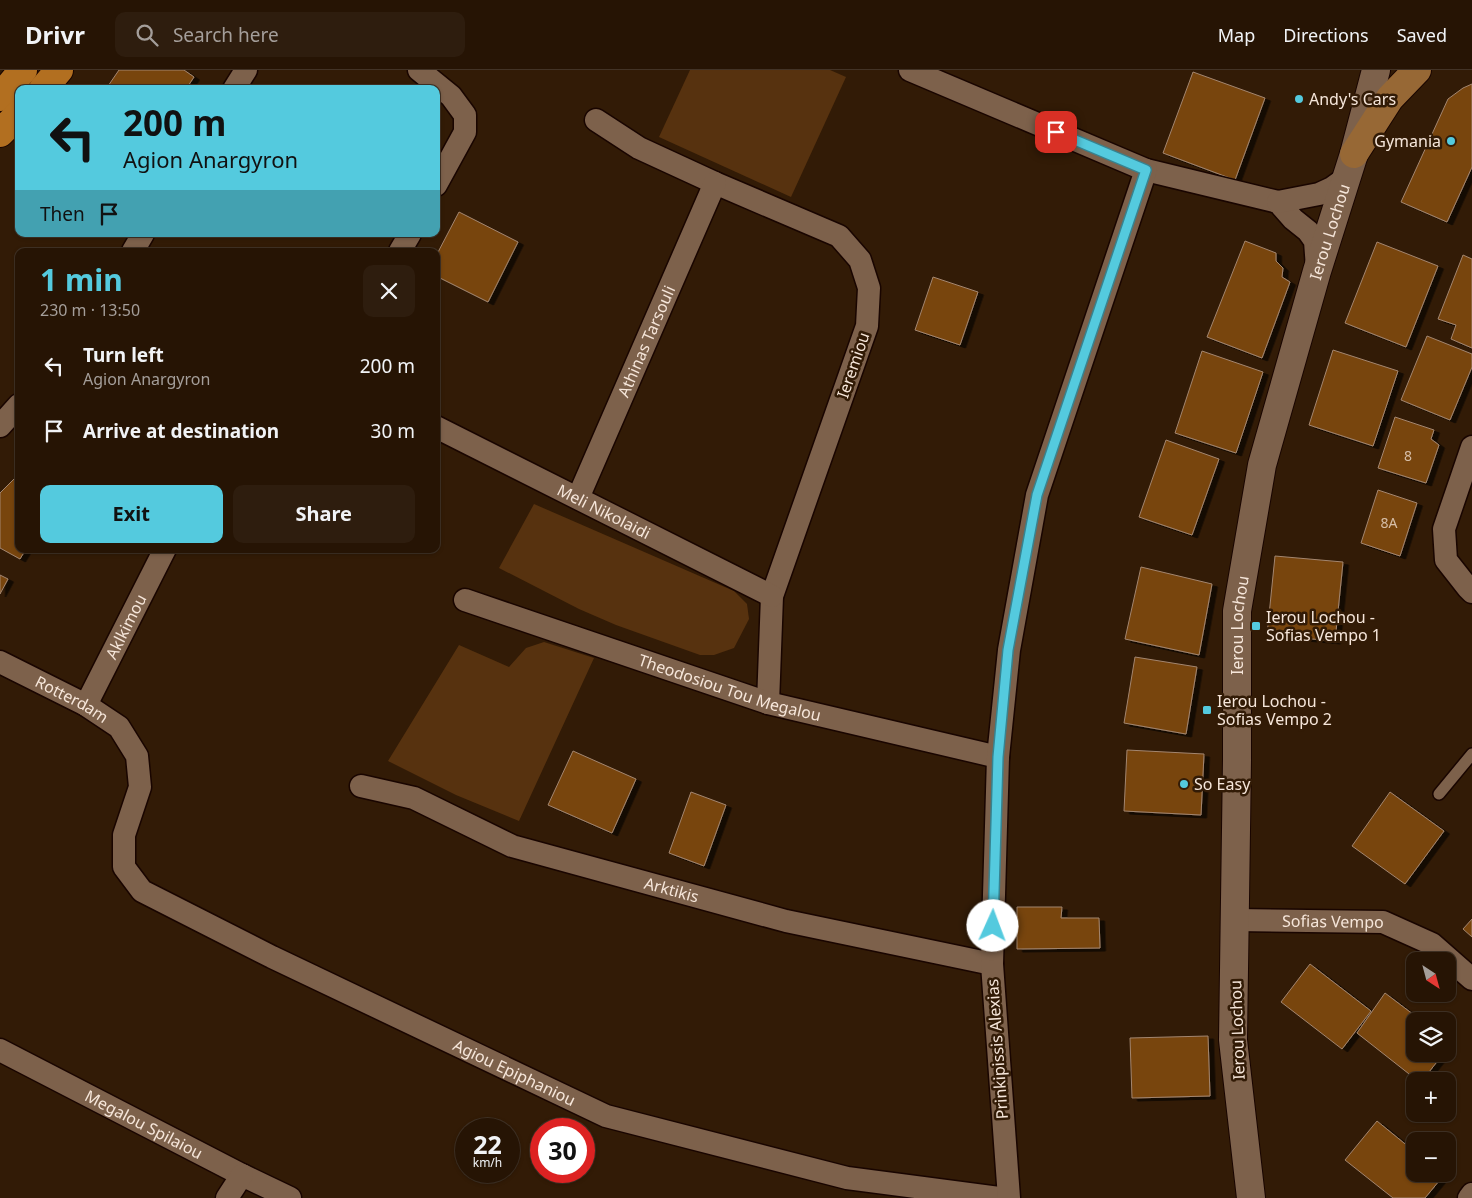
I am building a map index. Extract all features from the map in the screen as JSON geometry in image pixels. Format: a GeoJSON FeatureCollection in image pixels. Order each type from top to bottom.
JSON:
{"type":"FeatureCollection","features":[{"type":"Feature","properties":{"kind":"main road"},"geometry":{"type":"LineString","coordinates":[[0,133],[5,100],[22,70]]}},
{"type":"Feature","properties":{"kind":"main road"},"geometry":{"type":"LineString","coordinates":[[1350,166],[1390,98],[1417,70]]}},
{"type":"Feature","properties":{"kind":"street"},"geometry":{"type":"LineString","coordinates":[[237,85],[246,70]]}},
{"type":"Feature","properties":{"kind":"street"},"geometry":{"type":"LineString","coordinates":[[419,70],[437,85]]}},
{"type":"Feature","properties":{"kind":"street"},"geometry":{"type":"LineString","coordinates":[[910,70],[1146,170],[1278,202],[1319,194],[1332,188],[1350,166]]}},
{"type":"Feature","properties":{"kind":"street","name":"Ierou Lochou"},"geometry":{"type":"LineString","coordinates":[[1251,1198],[1234,1040],[1237,612],[1262,465],[1350,166],[1376,70]]}},
{"type":"Feature","properties":{"kind":"street"},"geometry":{"type":"LineString","coordinates":[[440,87],[451,96],[465,115],[465,132],[440,178]]}},
{"type":"Feature","properties":{"kind":"street","name":"Ieremiou"},"geometry":{"type":"LineString","coordinates":[[596,120],[639,148],[839,236],[860,260],[869,288],[867,326],[772,596],[768,703]]}},
{"type":"Feature","properties":{"kind":"street","name":"Prinkipissis Alexias"},"geometry":{"type":"LineString","coordinates":[[1009,1198],[992,964],[998,757],[1008,650],[1037,495],[1146,170]]}},
{"type":"Feature","properties":{"kind":"street","name":"Athinas Tarsouli"},"geometry":{"type":"LineString","coordinates":[[578,498],[715,183]]}},
{"type":"Feature","properties":{"kind":"street"},"geometry":{"type":"LineString","coordinates":[[1278,202],[1293,219],[1308,231],[1315,241],[1318,271]]}},
{"type":"Feature","properties":{"kind":"street"},"geometry":{"type":"LineString","coordinates":[[135,248],[141,237]]}},
{"type":"Feature","properties":{"kind":"street"},"geometry":{"type":"LineString","coordinates":[[402,248],[408,237]]}},
{"type":"Feature","properties":{"kind":"street","name":"Meli Nikolaidi"},"geometry":{"type":"LineString","coordinates":[[440,429],[772,596]]}},
{"type":"Feature","properties":{"kind":"street"},"geometry":{"type":"LineString","coordinates":[[1472,446],[1444,529],[1446,560],[1472,592]]}},
{"type":"Feature","properties":{"kind":"street","name":"Aklkimou"},"geometry":{"type":"LineString","coordinates":[[86,705],[163,553]]}},
{"type":"Feature","properties":{"kind":"street","name":"Theodosiou Tou Megalou"},"geometry":{"type":"LineString","coordinates":[[466,600],[768,703],[998,757]]}},
{"type":"Feature","properties":{"kind":"street","name":"Rotterdam"},"geometry":{"type":"LineString","coordinates":[[2,667],[86,705],[119,727],[136,756],[140,787],[124,835],[124,867]]}},
{"type":"Feature","properties":{"kind":"street","name":"Arktikis"},"geometry":{"type":"LineString","coordinates":[[361,786],[414,798],[512,846],[786,921],[992,964]]}},
{"type":"Feature","properties":{"kind":"street","name":"Agiou Epiphaniou"},"geometry":{"type":"LineString","coordinates":[[124,867],[142,891],[272,957],[606,1116],[847,1178],[999,1198]]}},
{"type":"Feature","properties":{"kind":"street","name":"Sofias Vempo"},"geometry":{"type":"LineString","coordinates":[[1235,920],[1383,922],[1432,944],[1472,978]]}},
{"type":"Feature","properties":{"kind":"street","name":"Megalou Spilaiou"},"geometry":{"type":"LineString","coordinates":[[0,1050],[290,1198]]}},
{"type":"Feature","properties":{"kind":"street"},"geometry":{"type":"LineString","coordinates":[[227,1198],[242,1175]]}},
{"type":"Feature","properties":{"kind":"street"},"geometry":{"type":"LineString","coordinates":[[1469,1198],[1472,1194]]}},
{"type":"Feature","properties":{"kind":"lane"},"geometry":{"type":"LineString","coordinates":[[1439,794],[1472,754]]}},
{"type":"Feature","properties":{"kind":"shaded area"},"geometry":{"type":"Polygon","coordinates":[[[690,70],[830,70],[846,77],[791,197],[659,137],[690,70]]]}},
{"type":"Feature","properties":{"kind":"shaded area"},"geometry":{"type":"Polygon","coordinates":[[[534,504],[734,591],[747,604],[749,619],[734,648],[714,655],[700,655],[616,625],[579,609],[499,568],[534,504]]]}},
{"type":"Feature","properties":{"kind":"shaded area"},"geometry":{"type":"Polygon","coordinates":[[[544,642],[594,658],[519,821],[456,795],[388,761],[459,645],[509,667],[526,648],[544,642]]]}},
{"type":"Feature","properties":{"kind":"building"},"geometry":{"type":"Polygon","coordinates":[[[119,70],[184,70],[194,77],[189,85],[109,85],[119,70]]]}},
{"type":"Feature","properties":{"kind":"building"},"geometry":{"type":"Polygon","coordinates":[[[1193,72],[1265,98],[1235,180],[1163,153],[1193,72]]]}},
{"type":"Feature","properties":{"kind":"building"},"geometry":{"type":"Polygon","coordinates":[[[1472,84],[1472,167],[1447,222],[1401,202],[1448,99],[1472,84]]]}},
{"type":"Feature","properties":{"kind":"building"},"geometry":{"type":"Polygon","coordinates":[[[459,212],[518,242],[488,302],[440,278],[440,248],[459,212]]]}},
{"type":"Feature","properties":{"kind":"building"},"geometry":{"type":"Polygon","coordinates":[[[1245,241],[1276,253],[1276,261],[1283,268],[1282,277],[1290,282],[1262,358],[1207,337],[1245,241]]]}},
{"type":"Feature","properties":{"kind":"building"},"geometry":{"type":"Polygon","coordinates":[[[1377,242],[1438,266],[1406,347],[1345,323],[1377,242]]]}},
{"type":"Feature","properties":{"kind":"building"},"geometry":{"type":"Polygon","coordinates":[[[1463,255],[1472,259],[1472,348],[1451,339],[1456,325],[1438,319],[1463,255]]]}},
{"type":"Feature","properties":{"kind":"building"},"geometry":{"type":"Polygon","coordinates":[[[933,277],[978,292],[960,345],[915,330],[933,277]]]}},
{"type":"Feature","properties":{"kind":"building"},"geometry":{"type":"Polygon","coordinates":[[[1427,336],[1472,354],[1472,367],[1450,420],[1401,400],[1427,336]]]}},
{"type":"Feature","properties":{"kind":"building"},"geometry":{"type":"Polygon","coordinates":[[[1333,350],[1398,371],[1373,446],[1309,425],[1333,350]]]}},
{"type":"Feature","properties":{"kind":"building"},"geometry":{"type":"Polygon","coordinates":[[[1202,351],[1263,372],[1236,453],[1175,433],[1202,351]]]}},
{"type":"Feature","properties":{"kind":"building"},"geometry":{"type":"Polygon","coordinates":[[[1395,417],[1434,430],[1431,439],[1439,445],[1426,483],[1378,468],[1395,417]]]}},
{"type":"Feature","properties":{"kind":"building"},"geometry":{"type":"Polygon","coordinates":[[[1166,440],[1219,459],[1192,535],[1139,517],[1166,440]]]}},
{"type":"Feature","properties":{"kind":"building"},"geometry":{"type":"Polygon","coordinates":[[[15,478],[15,553],[24,553],[20,559],[0,548],[0,493],[15,478]]]}},
{"type":"Feature","properties":{"kind":"building"},"geometry":{"type":"Polygon","coordinates":[[[1378,490],[1417,503],[1400,556],[1361,543],[1378,490]]]}},
{"type":"Feature","properties":{"kind":"building"},"geometry":{"type":"Polygon","coordinates":[[[1275,556],[1343,562],[1335,641],[1267,635],[1275,556]]]}},
{"type":"Feature","properties":{"kind":"building"},"geometry":{"type":"Polygon","coordinates":[[[1141,567],[1212,584],[1199,655],[1125,639],[1141,567]]]}},
{"type":"Feature","properties":{"kind":"building"},"geometry":{"type":"Polygon","coordinates":[[[0,575],[8,579],[0,594],[0,575]]]}},
{"type":"Feature","properties":{"kind":"building"},"geometry":{"type":"Polygon","coordinates":[[[1135,657],[1197,667],[1186,734],[1124,723],[1135,657]]]}},
{"type":"Feature","properties":{"kind":"building"},"geometry":{"type":"Polygon","coordinates":[[[1127,750],[1204,754],[1201,815],[1124,811],[1127,750]]]}},
{"type":"Feature","properties":{"kind":"building"},"geometry":{"type":"Polygon","coordinates":[[[573,751],[636,779],[612,833],[548,805],[573,751]]]}},
{"type":"Feature","properties":{"kind":"building"},"geometry":{"type":"Polygon","coordinates":[[[691,792],[726,805],[704,866],[669,853],[691,792]]]}},
{"type":"Feature","properties":{"kind":"building"},"geometry":{"type":"Polygon","coordinates":[[[1390,792],[1444,831],[1405,884],[1352,846],[1390,792]]]}},
{"type":"Feature","properties":{"kind":"building"},"geometry":{"type":"Polygon","coordinates":[[[1017,907],[1062,907],[1061,918],[1099,918],[1100,948],[1017,949],[1017,907]]]}},
{"type":"Feature","properties":{"kind":"building"},"geometry":{"type":"Polygon","coordinates":[[[1472,919],[1472,937],[1463,929],[1472,919]]]}},
{"type":"Feature","properties":{"kind":"building"},"geometry":{"type":"Polygon","coordinates":[[[1310,964],[1371,1011],[1342,1049],[1281,1002],[1310,964]]]}},
{"type":"Feature","properties":{"kind":"building"},"geometry":{"type":"Polygon","coordinates":[[[1385,993],[1410,1012],[1406,1012],[1406,1062],[1437,1062],[1429,1072],[1407,1072],[1357,1033],[1385,993]]]}},
{"type":"Feature","properties":{"kind":"building"},"geometry":{"type":"Polygon","coordinates":[[[1208,1036],[1210,1096],[1132,1098],[1130,1038],[1208,1036]]]}},
{"type":"Feature","properties":{"kind":"building"},"geometry":{"type":"Polygon","coordinates":[[[1377,1121],[1406,1145],[1406,1182],[1438,1182],[1425,1198],[1393,1198],[1345,1160],[1377,1121]]]}},
{"type":"Feature","properties":{"kind":"place","name":"Andy's Cars"},"geometry":{"type":"Point","coordinates":[1299,99]}},
{"type":"Feature","properties":{"kind":"place","name":"Gymania"},"geometry":{"type":"Point","coordinates":[1451,141]}},
{"type":"Feature","properties":{"kind":"place","name":"Ierou Lochou - Sofias Vempo 1"},"geometry":{"type":"Point","coordinates":[1256,626]}},
{"type":"Feature","properties":{"kind":"place","name":"Ierou Lochou - Sofias Vempo 2"},"geometry":{"type":"Point","coordinates":[1207,710]}},
{"type":"Feature","properties":{"kind":"place","name":"So Easy"},"geometry":{"type":"Point","coordinates":[1184,784]}},
{"type":"Feature","properties":{"kind":"route"},"geometry":{"type":"LineString","coordinates":[[993,926],[998,757],[1008,650],[1037,495],[1146,170],[1056,132]]}}]}
